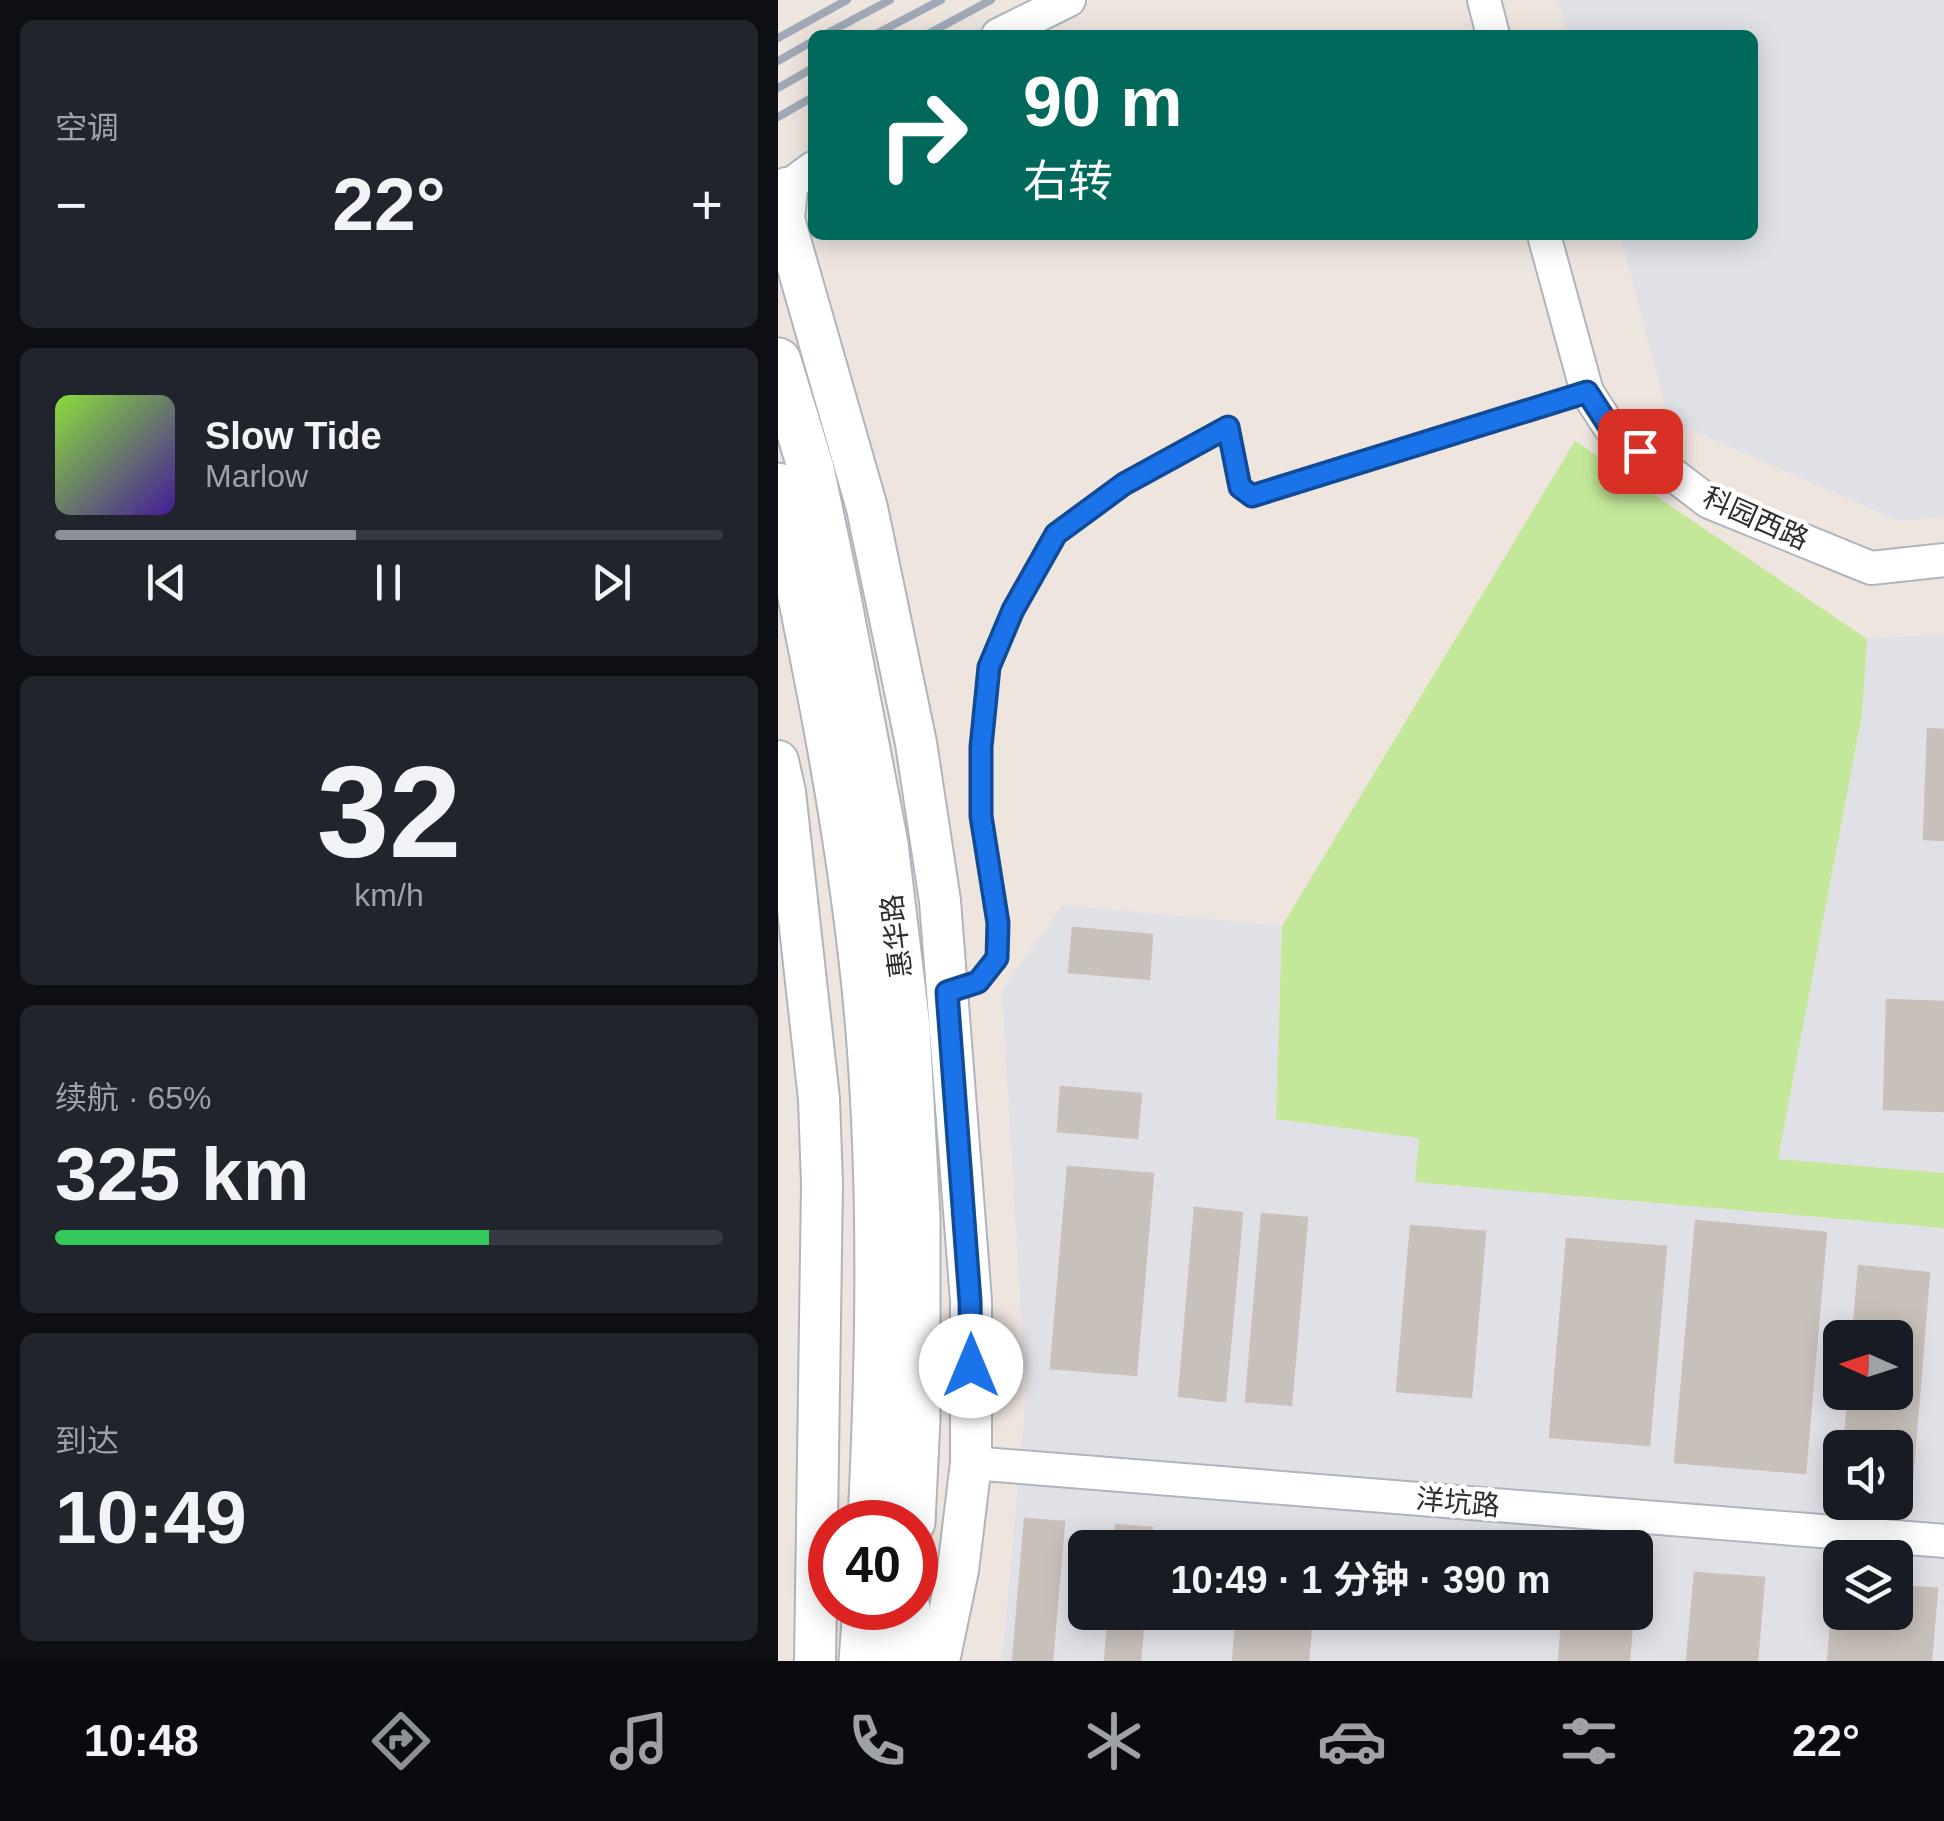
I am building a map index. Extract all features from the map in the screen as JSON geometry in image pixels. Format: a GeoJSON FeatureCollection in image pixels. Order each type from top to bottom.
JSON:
{"type":"FeatureCollection","features":[{"type":"Feature","properties":{"kind":"main road","name":"惠华路"},"geometry":{"type":"LineString","coordinates":[[778,361],[811,468],[866,848],[868,1030],[878,1217],[872,1500]]}},
{"type":"Feature","properties":{"kind":"main road","name":"惠华路"},"geometry":{"type":"LineString","coordinates":[[778,486],[907,1027],[916,1218],[913,1500]]}},
{"type":"Feature","properties":{"kind":"main road"},"geometry":{"type":"LineString","coordinates":[[862,1661],[864,1630]]}},
{"type":"Feature","properties":{"kind":"main road"},"geometry":{"type":"LineString","coordinates":[[902,1661],[905,1630]]}},
{"type":"Feature","properties":{"kind":"street"},"geometry":{"type":"LineString","coordinates":[[1008,30],[1069,0]]}},
{"type":"Feature","properties":{"kind":"street"},"geometry":{"type":"LineString","coordinates":[[1484,0],[1491,30]]}},
{"type":"Feature","properties":{"kind":"street"},"geometry":{"type":"LineString","coordinates":[[793,183],[784,220],[866,508],[916,743],[940,901],[970,1301],[971,1463],[958,1570],[939,1661]]}},
{"type":"Feature","properties":{"kind":"street","name":"科园西路"},"geometry":{"type":"LineString","coordinates":[[1545,240],[1587,392],[1609,426],[1709,502],[1871,568],[1944,560]]}},
{"type":"Feature","properties":{"kind":"street"},"geometry":{"type":"LineString","coordinates":[[778,761],[785,792],[820,1099],[816,1661]]}},
{"type":"Feature","properties":{"kind":"street","name":"洋坑路"},"geometry":{"type":"LineString","coordinates":[[971,1463],[1944,1542]]}},
{"type":"Feature","properties":{"kind":"lane"},"geometry":{"type":"LineString","coordinates":[[947,992],[978,982],[997,958],[998,923],[981,816],[981,747],[989,667],[1013,610],[1056,534],[1124,484],[1228,427],[1240,487],[1252,496],[1587,392]]}},
{"type":"Feature","properties":{"kind":"shaded area"},"geometry":{"type":"Polygon","coordinates":[[[1558,0],[1944,0],[1944,517],[1899,521],[1669,420],[1621,240],[1758,240],[1758,30],[1567,30],[1558,0]]]}},
{"type":"Feature","properties":{"kind":"shaded area"},"geometry":{"type":"Polygon","coordinates":[[[1944,634],[1944,1173],[1778,1159],[1862,714],[1867,639],[1944,634]]]}},
{"type":"Feature","properties":{"kind":"shaded area"},"geometry":{"type":"Polygon","coordinates":[[[1063,905],[1282,926],[1276,1119],[1419,1138],[1416,1182],[1944,1228],[1944,1661],[1002,1661],[1026,1399],[1002,990],[1063,905]]]}},
{"type":"Feature","properties":{"kind":"green space"},"geometry":{"type":"Polygon","coordinates":[[[1575,441],[1867,639],[1862,714],[1778,1159],[1944,1173],[1944,1228],[1415,1182],[1419,1138],[1276,1119],[1282,926],[1575,441]]]}},
{"type":"Feature","properties":{"kind":"building"},"geometry":{"type":"Polygon","coordinates":[[[1928,729],[1945,730],[1945,840],[1924,839],[1928,729]]]}},
{"type":"Feature","properties":{"kind":"building"},"geometry":{"type":"Polygon","coordinates":[[[1073,928],[1152,935],[1149,979],[1069,972],[1073,928]]]}},
{"type":"Feature","properties":{"kind":"building"},"geometry":{"type":"Polygon","coordinates":[[[1887,1000],[1945,1002],[1945,1111],[1884,1109],[1887,1000]]]}},
{"type":"Feature","properties":{"kind":"building"},"geometry":{"type":"Polygon","coordinates":[[[1061,1087],[1141,1094],[1137,1138],[1058,1131],[1061,1087]]]}},
{"type":"Feature","properties":{"kind":"building"},"geometry":{"type":"Polygon","coordinates":[[[1068,1167],[1153,1174],[1136,1375],[1051,1368],[1068,1167]]]}},
{"type":"Feature","properties":{"kind":"building"},"geometry":{"type":"Polygon","coordinates":[[[1195,1208],[1242,1213],[1225,1401],[1179,1396],[1195,1208]]]}},
{"type":"Feature","properties":{"kind":"building"},"geometry":{"type":"Polygon","coordinates":[[[1262,1214],[1307,1218],[1291,1405],[1246,1401],[1262,1214]]]}},
{"type":"Feature","properties":{"kind":"building"},"geometry":{"type":"Polygon","coordinates":[[[1696,1221],[1826,1233],[1805,1473],[1675,1462],[1696,1221]]]}},
{"type":"Feature","properties":{"kind":"building"},"geometry":{"type":"Polygon","coordinates":[[[1411,1226],[1485,1232],[1471,1397],[1397,1391],[1411,1226]]]}},
{"type":"Feature","properties":{"kind":"building"},"geometry":{"type":"Polygon","coordinates":[[[1567,1239],[1666,1247],[1649,1445],[1550,1437],[1567,1239]]]}},
{"type":"Feature","properties":{"kind":"building"},"geometry":{"type":"Polygon","coordinates":[[[1859,1266],[1929,1273],[1913,1468],[1913,1430],[1846,1430],[1847,1410],[1913,1410],[1913,1320],[1854,1320],[1859,1266]]]}},
{"type":"Feature","properties":{"kind":"building"},"geometry":{"type":"Polygon","coordinates":[[[1025,1519],[1064,1522],[1052,1661],[1013,1661],[1025,1519]]]}},
{"type":"Feature","properties":{"kind":"building"},"geometry":{"type":"Polygon","coordinates":[[[1116,1525],[1152,1528],[1152,1530],[1116,1530],[1116,1525]]]}},
{"type":"Feature","properties":{"kind":"building"},"geometry":{"type":"Polygon","coordinates":[[[1695,1573],[1764,1578],[1757,1661],[1687,1661],[1695,1573]]]}},
{"type":"Feature","properties":{"kind":"building"},"geometry":{"type":"Polygon","coordinates":[[[1913,1587],[1937,1589],[1931,1661],[1828,1661],[1831,1630],[1913,1630],[1913,1587]]]}},
{"type":"Feature","properties":{"kind":"building"},"geometry":{"type":"Polygon","coordinates":[[[1108,1630],[1143,1630],[1140,1661],[1105,1661],[1108,1630]]]}},
{"type":"Feature","properties":{"kind":"building"},"geometry":{"type":"Polygon","coordinates":[[[1236,1630],[1311,1630],[1308,1661],[1233,1661],[1236,1630]]]}},
{"type":"Feature","properties":{"kind":"building"},"geometry":{"type":"Polygon","coordinates":[[[1562,1630],[1632,1630],[1629,1661],[1559,1661],[1562,1630]]]}},
{"type":"Feature","properties":{"kind":"railway"},"geometry":{"type":"LineString","coordinates":[[778,38],[847,0]]}},
{"type":"Feature","properties":{"kind":"railway"},"geometry":{"type":"LineString","coordinates":[[833,30],[890,0]]}},
{"type":"Feature","properties":{"kind":"railway"},"geometry":{"type":"LineString","coordinates":[[884,30],[941,0]]}},
{"type":"Feature","properties":{"kind":"railway"},"geometry":{"type":"LineString","coordinates":[[935,30],[991,0]]}},
{"type":"Feature","properties":{"kind":"railway"},"geometry":{"type":"LineString","coordinates":[[778,61],[808,44]]}},
{"type":"Feature","properties":{"kind":"railway"},"geometry":{"type":"LineString","coordinates":[[778,88],[808,71]]}},
{"type":"Feature","properties":{"kind":"railway"},"geometry":{"type":"LineString","coordinates":[[778,117],[808,100]]}},
{"type":"Feature","properties":{"kind":"route"},"geometry":{"type":"LineString","coordinates":[[971,1366],[970,1301],[947,992],[978,982],[997,958],[998,923],[981,816],[981,747],[989,667],[1013,610],[1056,534],[1124,484],[1228,427],[1240,487],[1252,496],[1587,392],[1609,426],[1640,451]]}}]}
